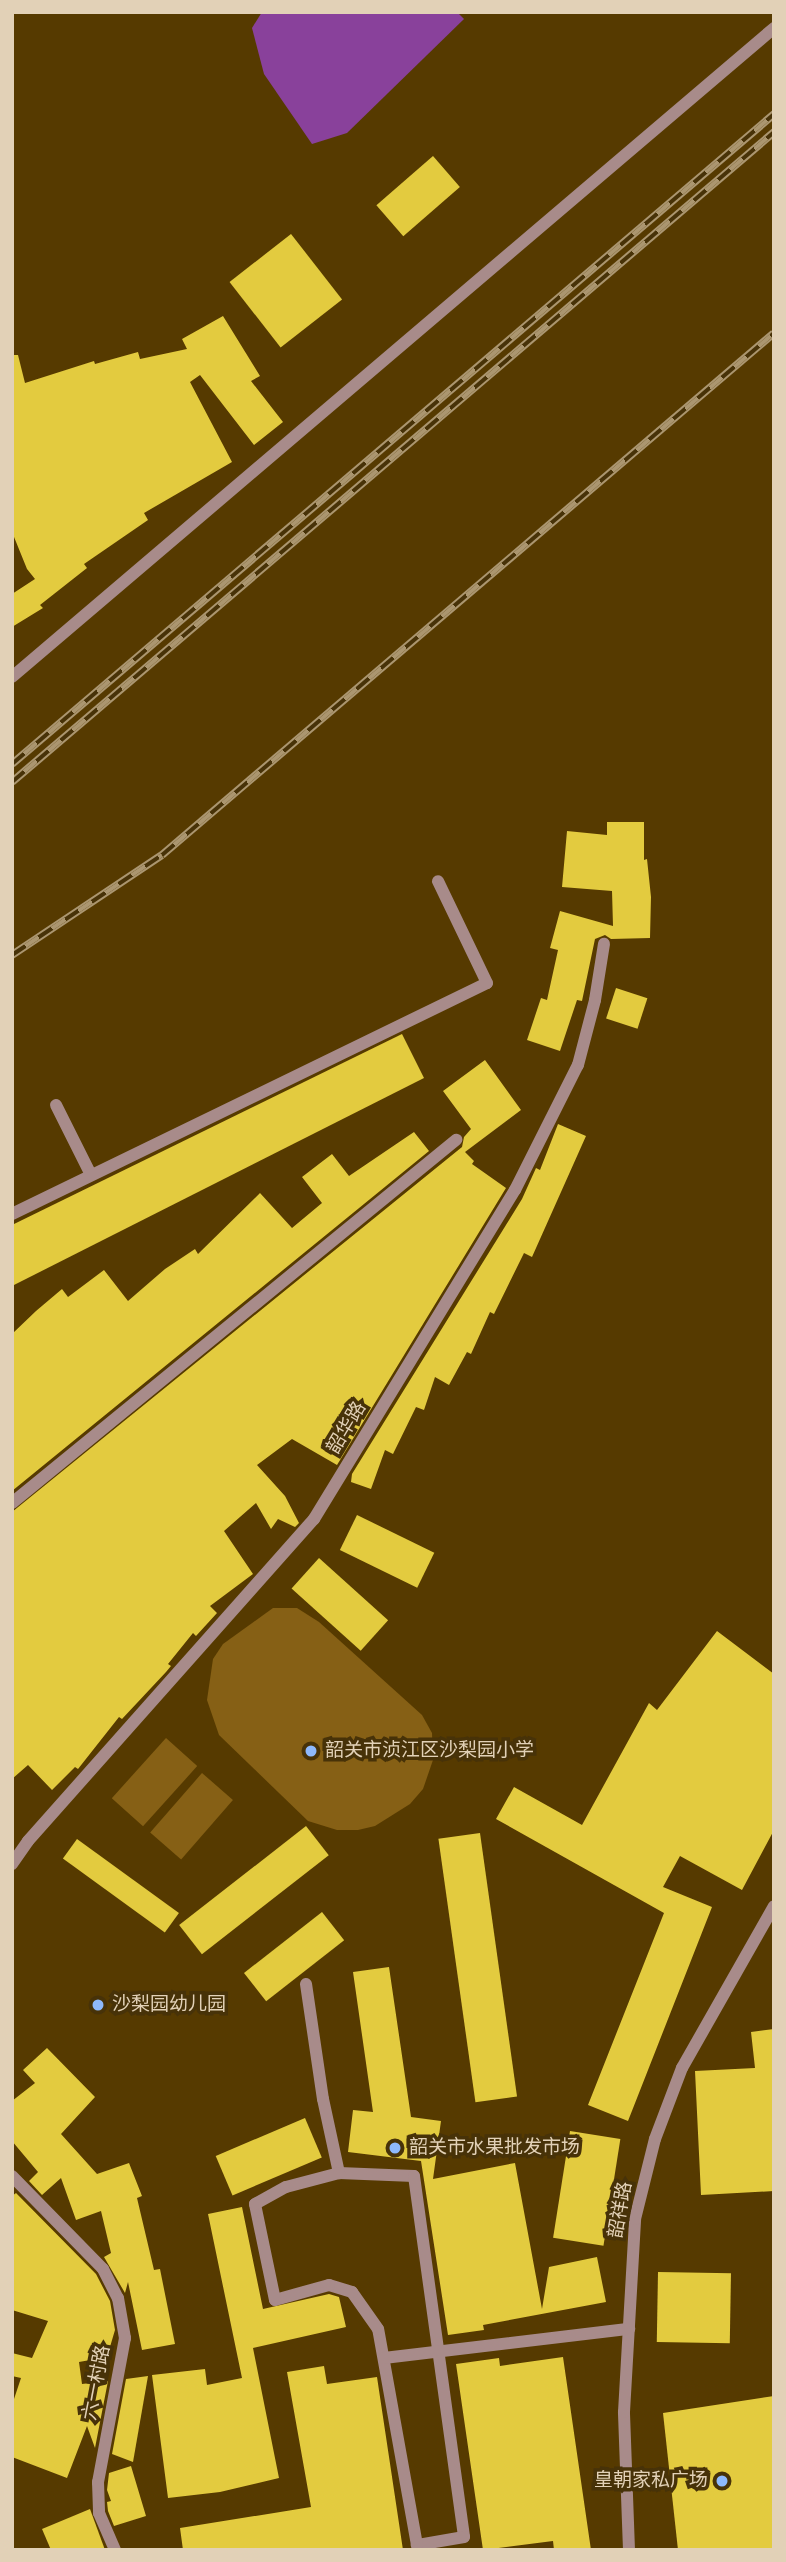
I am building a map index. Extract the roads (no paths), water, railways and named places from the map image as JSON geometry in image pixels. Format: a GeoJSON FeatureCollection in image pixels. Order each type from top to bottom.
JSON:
{"type":"FeatureCollection","features":[{"type":"Feature","properties":{"kind":"street"},"geometry":{"type":"LineString","coordinates":[[12,677],[774,28]]}},
{"type":"Feature","properties":{"kind":"street"},"geometry":{"type":"LineString","coordinates":[[12,1214],[487,983],[438,881]]}},
{"type":"Feature","properties":{"kind":"street","name":"韶华路"},"geometry":{"type":"LineString","coordinates":[[12,1864],[28,1840],[314,1519],[515,1190],[578,1065],[595,1000],[604,944]]}},
{"type":"Feature","properties":{"kind":"street"},"geometry":{"type":"LineString","coordinates":[[56,1105],[91,1175]]}},
{"type":"Feature","properties":{"kind":"street"},"geometry":{"type":"LineString","coordinates":[[12,1503],[456,1140]]}},
{"type":"Feature","properties":{"kind":"street","name":"韶祥路"},"geometry":{"type":"LineString","coordinates":[[629,2550],[624,2412],[635,2219],[655,2139],[682,2068],[774,1906]]}},
{"type":"Feature","properties":{"kind":"street"},"geometry":{"type":"LineString","coordinates":[[306,1984],[323,2099],[339,2173]]}},
{"type":"Feature","properties":{"kind":"street"},"geometry":{"type":"LineString","coordinates":[[339,2173],[414,2176],[438,2352],[464,2537],[433,2546],[417,2545],[378,2329],[352,2292],[330,2285],[275,2300],[255,2204],[286,2187],[339,2173]]}},
{"type":"Feature","properties":{"kind":"street","name":"六一村路"},"geometry":{"type":"LineString","coordinates":[[12,2176],[103,2269],[118,2298],[125,2338],[97,2482],[99,2513],[115,2550]]}},
{"type":"Feature","properties":{"kind":"street"},"geometry":{"type":"LineString","coordinates":[[384,2358],[629,2329]]}},
{"type":"Feature","properties":{"kind":"railway"},"geometry":{"type":"LineString","coordinates":[[12,764],[774,114]]}},
{"type":"Feature","properties":{"kind":"railway"},"geometry":{"type":"LineString","coordinates":[[12,782],[774,132]]}},
{"type":"Feature","properties":{"kind":"railway"},"geometry":{"type":"LineString","coordinates":[[12,955],[162,855],[774,333]]}},
{"type":"Feature","properties":{"kind":"place","name":"韶关市浈江区沙梨园小学"},"geometry":{"type":"Point","coordinates":[311,1751]}},
{"type":"Feature","properties":{"kind":"place","name":"沙梨园幼儿园"},"geometry":{"type":"Point","coordinates":[98,2005]}},
{"type":"Feature","properties":{"kind":"place","name":"韶关市水果批发市场"},"geometry":{"type":"Point","coordinates":[395,2148]}},
{"type":"Feature","properties":{"kind":"place","name":"皇朝家私广场"},"geometry":{"type":"Point","coordinates":[722,2481]}}]}
